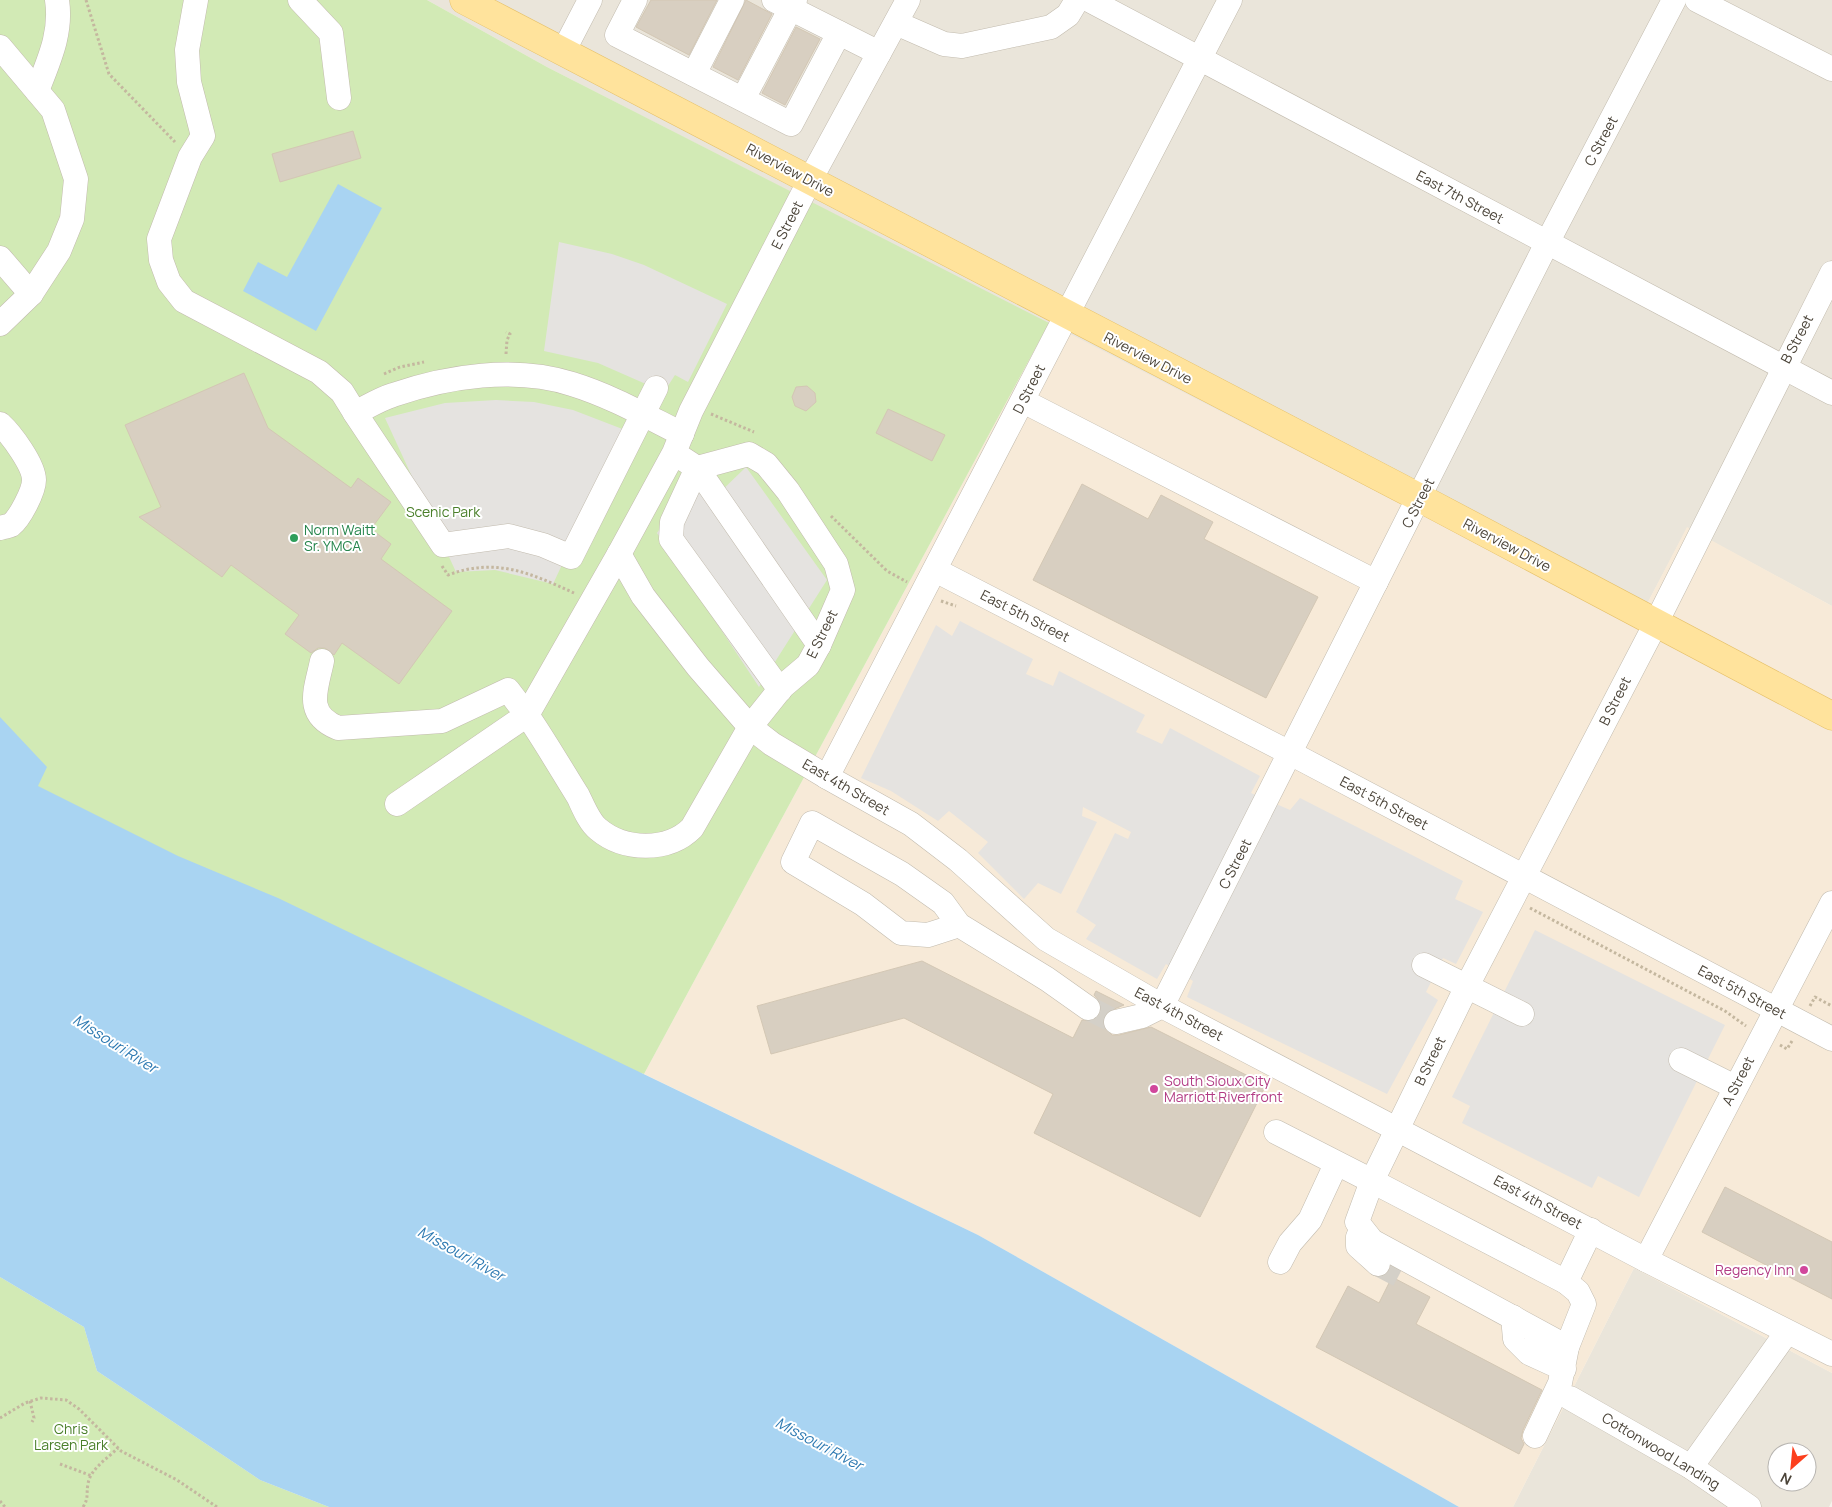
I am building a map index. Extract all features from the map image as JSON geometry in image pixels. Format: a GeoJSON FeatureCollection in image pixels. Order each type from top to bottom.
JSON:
{"type":"FeatureCollection","features":[{"type":"Feature","properties":{"kind":"main road","name":"Riverview Drive"},"geometry":{"type":"LineString","coordinates":[[464,0],[1065,315],[1420,498],[1832,716]]}},
{"type":"Feature","properties":{"kind":"street"},"geometry":{"type":"LineString","coordinates":[[37,91],[58,34],[60,17],[57,0]]}},
{"type":"Feature","properties":{"kind":"street"},"geometry":{"type":"LineString","coordinates":[[196,0],[187,50],[189,82],[203,136],[190,157],[159,239],[161,260],[169,282],[184,301],[319,372],[342,392],[443,545],[509,536],[544,545],[571,557],[656,388]]}},
{"type":"Feature","properties":{"kind":"street"},"geometry":{"type":"LineString","coordinates":[[300,0],[331,33],[339,98]]}},
{"type":"Feature","properties":{"kind":"street"},"geometry":{"type":"LineString","coordinates":[[563,52],[590,0]]}},
{"type":"Feature","properties":{"kind":"street"},"geometry":{"type":"LineString","coordinates":[[636,0],[617,35],[791,124],[839,33]]}},
{"type":"Feature","properties":{"kind":"street"},"geometry":{"type":"LineString","coordinates":[[694,74],[732,0]]}},
{"type":"Feature","properties":{"kind":"street","name":"E Street"},"geometry":{"type":"LineString","coordinates":[[527,715],[619,554],[678,444],[691,410],[810,180],[908,0]]}},
{"type":"Feature","properties":{"kind":"street"},"geometry":{"type":"LineString","coordinates":[[896,23],[944,44],[962,46],[1051,27],[1068,15],[1077,0]]}},
{"type":"Feature","properties":{"kind":"street","name":"East 7th Street"},"geometry":{"type":"LineString","coordinates":[[1089,0],[1832,393]]}},
{"type":"Feature","properties":{"kind":"street","name":"D Street"},"geometry":{"type":"LineString","coordinates":[[827,777],[1230,0]]}},
{"type":"Feature","properties":{"kind":"street","name":"C Street"},"geometry":{"type":"LineString","coordinates":[[1162,1006],[1547,243],[1674,0]]}},
{"type":"Feature","properties":{"kind":"street"},"geometry":{"type":"LineString","coordinates":[[1697,0],[1832,69]]}},
{"type":"Feature","properties":{"kind":"street"},"geometry":{"type":"LineString","coordinates":[[743,100],[786,3],[879,53]]}},
{"type":"Feature","properties":{"kind":"street"},"geometry":{"type":"LineString","coordinates":[[0,47],[53,110],[76,179],[72,219],[59,251],[31,294],[0,324]]}},
{"type":"Feature","properties":{"kind":"street"},"geometry":{"type":"LineString","coordinates":[[0,258],[31,294]]}},
{"type":"Feature","properties":{"kind":"street","name":"B Street"},"geometry":{"type":"LineString","coordinates":[[1357,1222],[1372,1181],[1396,1128],[1467,986],[1655,624],[1832,273]]}},
{"type":"Feature","properties":{"kind":"street"},"geometry":{"type":"LineString","coordinates":[[355,413],[392,395],[438,383],[484,376],[522,375],[570,384],[611,398],[643,415],[678,444],[697,468],[819,645]]}},
{"type":"Feature","properties":{"kind":"street"},"geometry":{"type":"LineString","coordinates":[[1023,401],[1376,582]]}},
{"type":"Feature","properties":{"kind":"street"},"geometry":{"type":"LineString","coordinates":[[0,424],[8,431],[31,468],[34,480],[26,506],[11,525],[0,528]]}},
{"type":"Feature","properties":{"kind":"street","name":"E Street"},"geometry":{"type":"LineString","coordinates":[[322,661],[315,694],[315,706],[322,719],[338,728],[442,720],[508,690],[547,744],[596,828],[616,840],[649,846],[668,844],[682,838],[692,828],[750,727],[780,690],[808,665],[819,645],[843,590],[836,564],[788,491],[766,464],[749,454],[697,468]]}},
{"type":"Feature","properties":{"kind":"street"},"geometry":{"type":"LineString","coordinates":[[697,468],[672,522],[671,539],[780,690]]}},
{"type":"Feature","properties":{"kind":"street","name":"East 4th Street"},"geometry":{"type":"LineString","coordinates":[[619,554],[644,596],[698,667],[750,727],[772,744],[911,824],[958,860],[1046,939],[1162,1006],[1646,1260],[1832,1354]]}},
{"type":"Feature","properties":{"kind":"street","name":"East 5th Street"},"geometry":{"type":"LineString","coordinates":[[935,570],[1290,753],[1832,1039]]}},
{"type":"Feature","properties":{"kind":"street"},"geometry":{"type":"LineString","coordinates":[[397,804],[527,715]]}},
{"type":"Feature","properties":{"kind":"street"},"geometry":{"type":"LineString","coordinates":[[959,925],[928,935],[901,933],[863,904],[793,862],[812,823],[902,874],[943,903],[959,925],[1088,1008]]}},
{"type":"Feature","properties":{"kind":"street","name":"A Street"},"geometry":{"type":"LineString","coordinates":[[1646,1260],[1832,903]]}},
{"type":"Feature","properties":{"kind":"street"},"geometry":{"type":"LineString","coordinates":[[1063,991],[1078,959]]}},
{"type":"Feature","properties":{"kind":"street"},"geometry":{"type":"LineString","coordinates":[[1424,965],[1522,1014]]}},
{"type":"Feature","properties":{"kind":"street"},"geometry":{"type":"LineString","coordinates":[[1116,1022],[1142,1016],[1162,1006]]}},
{"type":"Feature","properties":{"kind":"street"},"geometry":{"type":"LineString","coordinates":[[1681,1060],[1735,1087]]}},
{"type":"Feature","properties":{"kind":"street"},"geometry":{"type":"LineString","coordinates":[[1276,1132],[1566,1282],[1578,1292],[1584,1304],[1565,1358],[1560,1383],[1535,1436]]}},
{"type":"Feature","properties":{"kind":"street"},"geometry":{"type":"LineString","coordinates":[[1280,1262],[1290,1243],[1310,1220],[1336,1164]]}},
{"type":"Feature","properties":{"kind":"street"},"geometry":{"type":"LineString","coordinates":[[1357,1222],[1358,1246],[1378,1264]]}},
{"type":"Feature","properties":{"kind":"street"},"geometry":{"type":"LineString","coordinates":[[1357,1222],[1372,1241],[1513,1317],[1565,1358]]}},
{"type":"Feature","properties":{"kind":"street"},"geometry":{"type":"LineString","coordinates":[[1566,1282],[1590,1230]]}},
{"type":"Feature","properties":{"kind":"street"},"geometry":{"type":"LineString","coordinates":[[1399,1275],[1414,1278],[1426,1270]]}},
{"type":"Feature","properties":{"kind":"street"},"geometry":{"type":"LineString","coordinates":[[1691,1467],[1787,1332]]}},
{"type":"Feature","properties":{"kind":"street","name":"Cottonwood Landing"},"geometry":{"type":"LineString","coordinates":[[1570,1398],[1691,1467],[1749,1507]]}},
{"type":"Feature","properties":{"kind":"path"},"geometry":{"type":"LineString","coordinates":[[506,332],[510,334],[507,340],[506,354]]}},
{"type":"Feature","properties":{"kind":"path"},"geometry":{"type":"LineString","coordinates":[[1522,904],[1725,1011],[1750,1029]]}},
{"type":"Feature","properties":{"kind":"path"},"geometry":{"type":"LineString","coordinates":[[1809,1009],[1815,997],[1832,1006]]}},
{"type":"Feature","properties":{"kind":"path"},"geometry":{"type":"LineString","coordinates":[[1774,1042],[1787,1049],[1794,1038]]}},
{"type":"Feature","properties":{"kind":"path"},"geometry":{"type":"LineString","coordinates":[[0,1418],[12,1409],[30,1401],[41,1398],[66,1400],[80,1409],[118,1448],[177,1480],[217,1507]]}},
{"type":"Feature","properties":{"kind":"path"},"geometry":{"type":"LineString","coordinates":[[30,1401],[34,1418],[32,1422]]}},
{"type":"Feature","properties":{"kind":"path"},"geometry":{"type":"LineString","coordinates":[[83,1507],[89,1498],[88,1484],[92,1476],[118,1448]]}},
{"type":"Feature","properties":{"kind":"path"},"geometry":{"type":"LineString","coordinates":[[60,1464],[92,1476]]}},
{"type":"Feature","properties":{"kind":"path"},"geometry":{"type":"LineString","coordinates":[[0,1501],[5,1507]]}},
{"type":"Feature","properties":{"kind":"shaded area"},"geometry":{"type":"Polygon","coordinates":[[[427,0],[1832,0],[1832,606],[1687,528],[1636,625],[547,67],[427,0]]]}},
{"type":"Feature","properties":{"kind":"shaded area"},"geometry":{"type":"Polygon","coordinates":[[[559,242],[612,254],[644,265],[727,304],[688,382],[675,375],[664,392],[598,363],[544,351],[559,242]]]}},
{"type":"Feature","properties":{"kind":"shaded area"},"geometry":{"type":"Polygon","coordinates":[[[1049,323],[1636,625],[1687,527],[1832,606],[1832,1373],[1634,1268],[1513,1507],[1459,1507],[978,1235],[644,1074],[1049,323]]]}},
{"type":"Feature","properties":{"kind":"shaded area"},"geometry":{"type":"Polygon","coordinates":[[[496,400],[534,402],[573,410],[625,430],[553,584],[495,570],[456,572],[385,418],[445,403],[496,400]]]}},
{"type":"Feature","properties":{"kind":"shaded area"},"geometry":{"type":"Polygon","coordinates":[[[746,467],[827,580],[759,687],[657,533],[695,479],[712,500],[746,467]]]}},
{"type":"Feature","properties":{"kind":"shaded area"},"geometry":{"type":"Polygon","coordinates":[[[960,621],[1033,659],[1026,674],[1053,686],[1059,671],[1145,715],[1136,732],[1162,744],[1170,728],[1260,776],[1251,793],[1290,810],[1300,798],[1463,881],[1455,899],[1483,912],[1456,964],[1443,958],[1426,992],[1438,1000],[1387,1094],[1187,997],[1193,981],[1166,964],[1157,979],[1086,939],[1096,925],[1076,912],[1115,833],[1128,839],[1131,832],[1083,807],[1082,816],[1097,822],[1061,894],[1038,883],[1024,899],[978,853],[988,842],[949,811],[938,821],[891,791],[861,778],[936,625],[952,636],[960,621]]]}},
{"type":"Feature","properties":{"kind":"shaded area"},"geometry":{"type":"Polygon","coordinates":[[[1535,930],[1725,1025],[1639,1197],[1598,1176],[1592,1188],[1462,1123],[1470,1106],[1452,1097],[1535,930]]]}},
{"type":"Feature","properties":{"kind":"shaded area"},"geometry":{"type":"Polygon","coordinates":[[[1634,1268],[1832,1373],[1832,1501],[1829,1507],[1513,1507],[1634,1268]]]}},
{"type":"Feature","properties":{"kind":"green space","name":"Scenic Park"},"geometry":{"type":"Polygon","coordinates":[[[0,0],[427,0],[547,67],[1049,323],[644,1074],[88,911],[0,829],[0,0]]]}},
{"type":"Feature","properties":{"kind":"green space","name":"Chris Larsen Park"},"geometry":{"type":"Polygon","coordinates":[[[0,1277],[84,1327],[97,1371],[260,1480],[329,1507],[0,1507],[0,1277]]]}},
{"type":"Feature","properties":{"kind":"water"},"geometry":{"type":"Polygon","coordinates":[[[338,184],[382,208],[316,331],[243,291],[258,262],[287,277],[338,184]]]}},
{"type":"Feature","properties":{"kind":"water","name":"Missouri River"},"geometry":{"type":"Polygon","coordinates":[[[0,717],[47,767],[38,786],[178,856],[278,898],[978,1235],[1459,1507],[329,1507],[260,1480],[97,1371],[84,1327],[0,1277],[0,717]]]}},
{"type":"Feature","properties":{"kind":"building"},"geometry":{"type":"Polygon","coordinates":[[[651,0],[717,0],[689,55],[636,27],[651,0]]]}},
{"type":"Feature","properties":{"kind":"building"},"geometry":{"type":"Polygon","coordinates":[[[746,0],[772,14],[738,80],[713,67],[746,0]]]}},
{"type":"Feature","properties":{"kind":"building"},"geometry":{"type":"Polygon","coordinates":[[[796,27],[820,39],[785,105],[762,93],[796,27]]]}},
{"type":"Feature","properties":{"kind":"building"},"geometry":{"type":"Polygon","coordinates":[[[353,131],[361,158],[280,182],[272,154],[353,131]]]}},
{"type":"Feature","properties":{"kind":"building"},"geometry":{"type":"Polygon","coordinates":[[[244,373],[268,428],[351,488],[358,478],[391,502],[371,529],[391,544],[381,559],[452,611],[399,684],[342,643],[334,655],[325,648],[318,648],[311,653],[285,634],[299,615],[231,565],[222,577],[139,517],[161,507],[125,425],[244,373]]]}},
{"type":"Feature","properties":{"kind":"building"},"geometry":{"type":"Polygon","coordinates":[[[807,386],[815,393],[816,402],[806,411],[795,406],[792,397],[796,387],[807,386]]]}},
{"type":"Feature","properties":{"kind":"building"},"geometry":{"type":"Polygon","coordinates":[[[888,409],[945,435],[932,461],[876,433],[888,409]]]}},
{"type":"Feature","properties":{"kind":"building"},"geometry":{"type":"Polygon","coordinates":[[[1082,484],[1148,519],[1161,495],[1213,522],[1204,539],[1318,597],[1266,698],[1033,580],[1082,484]]]}},
{"type":"Feature","properties":{"kind":"building","name":"South Sioux City Marriott Riverfront"},"geometry":{"type":"Polygon","coordinates":[[[922,961],[1073,1038],[1082,1020],[1093,1021],[1099,1016],[1102,1009],[1100,1002],[1094,995],[1096,991],[1124,1005],[1107,1012],[1103,1018],[1103,1026],[1112,1035],[1151,1027],[1266,1085],[1200,1217],[1034,1133],[1053,1094],[904,1018],[771,1054],[757,1006],[922,961]]]}},
{"type":"Feature","properties":{"kind":"building","name":"Regency Inn"},"geometry":{"type":"Polygon","coordinates":[[[1725,1187],[1832,1242],[1832,1299],[1702,1232],[1725,1187]]]}},
{"type":"Feature","properties":{"kind":"building"},"geometry":{"type":"Polygon","coordinates":[[[1392,1277],[1430,1297],[1416,1324],[1542,1390],[1523,1430],[1521,1438],[1524,1444],[1519,1454],[1316,1347],[1348,1286],[1379,1303],[1392,1277]]]}},
{"type":"Feature","properties":{"kind":"tunnel"},"geometry":{"type":"LineString","coordinates":[[1088,1008],[1116,1022]]}},
{"type":"Feature","properties":{"kind":"tunnel"},"geometry":{"type":"LineString","coordinates":[[1378,1264],[1399,1275]]}},
{"type":"Feature","properties":{"kind":"place","name":"Norm Waitt Sr. YMCA"},"geometry":{"type":"Point","coordinates":[294,538]}},
{"type":"Feature","properties":{"kind":"place","name":"South Sioux City Marriott Riverfront"},"geometry":{"type":"Point","coordinates":[1154,1089]}},
{"type":"Feature","properties":{"kind":"place","name":"Regency Inn"},"geometry":{"type":"Point","coordinates":[1804,1270]}}]}
